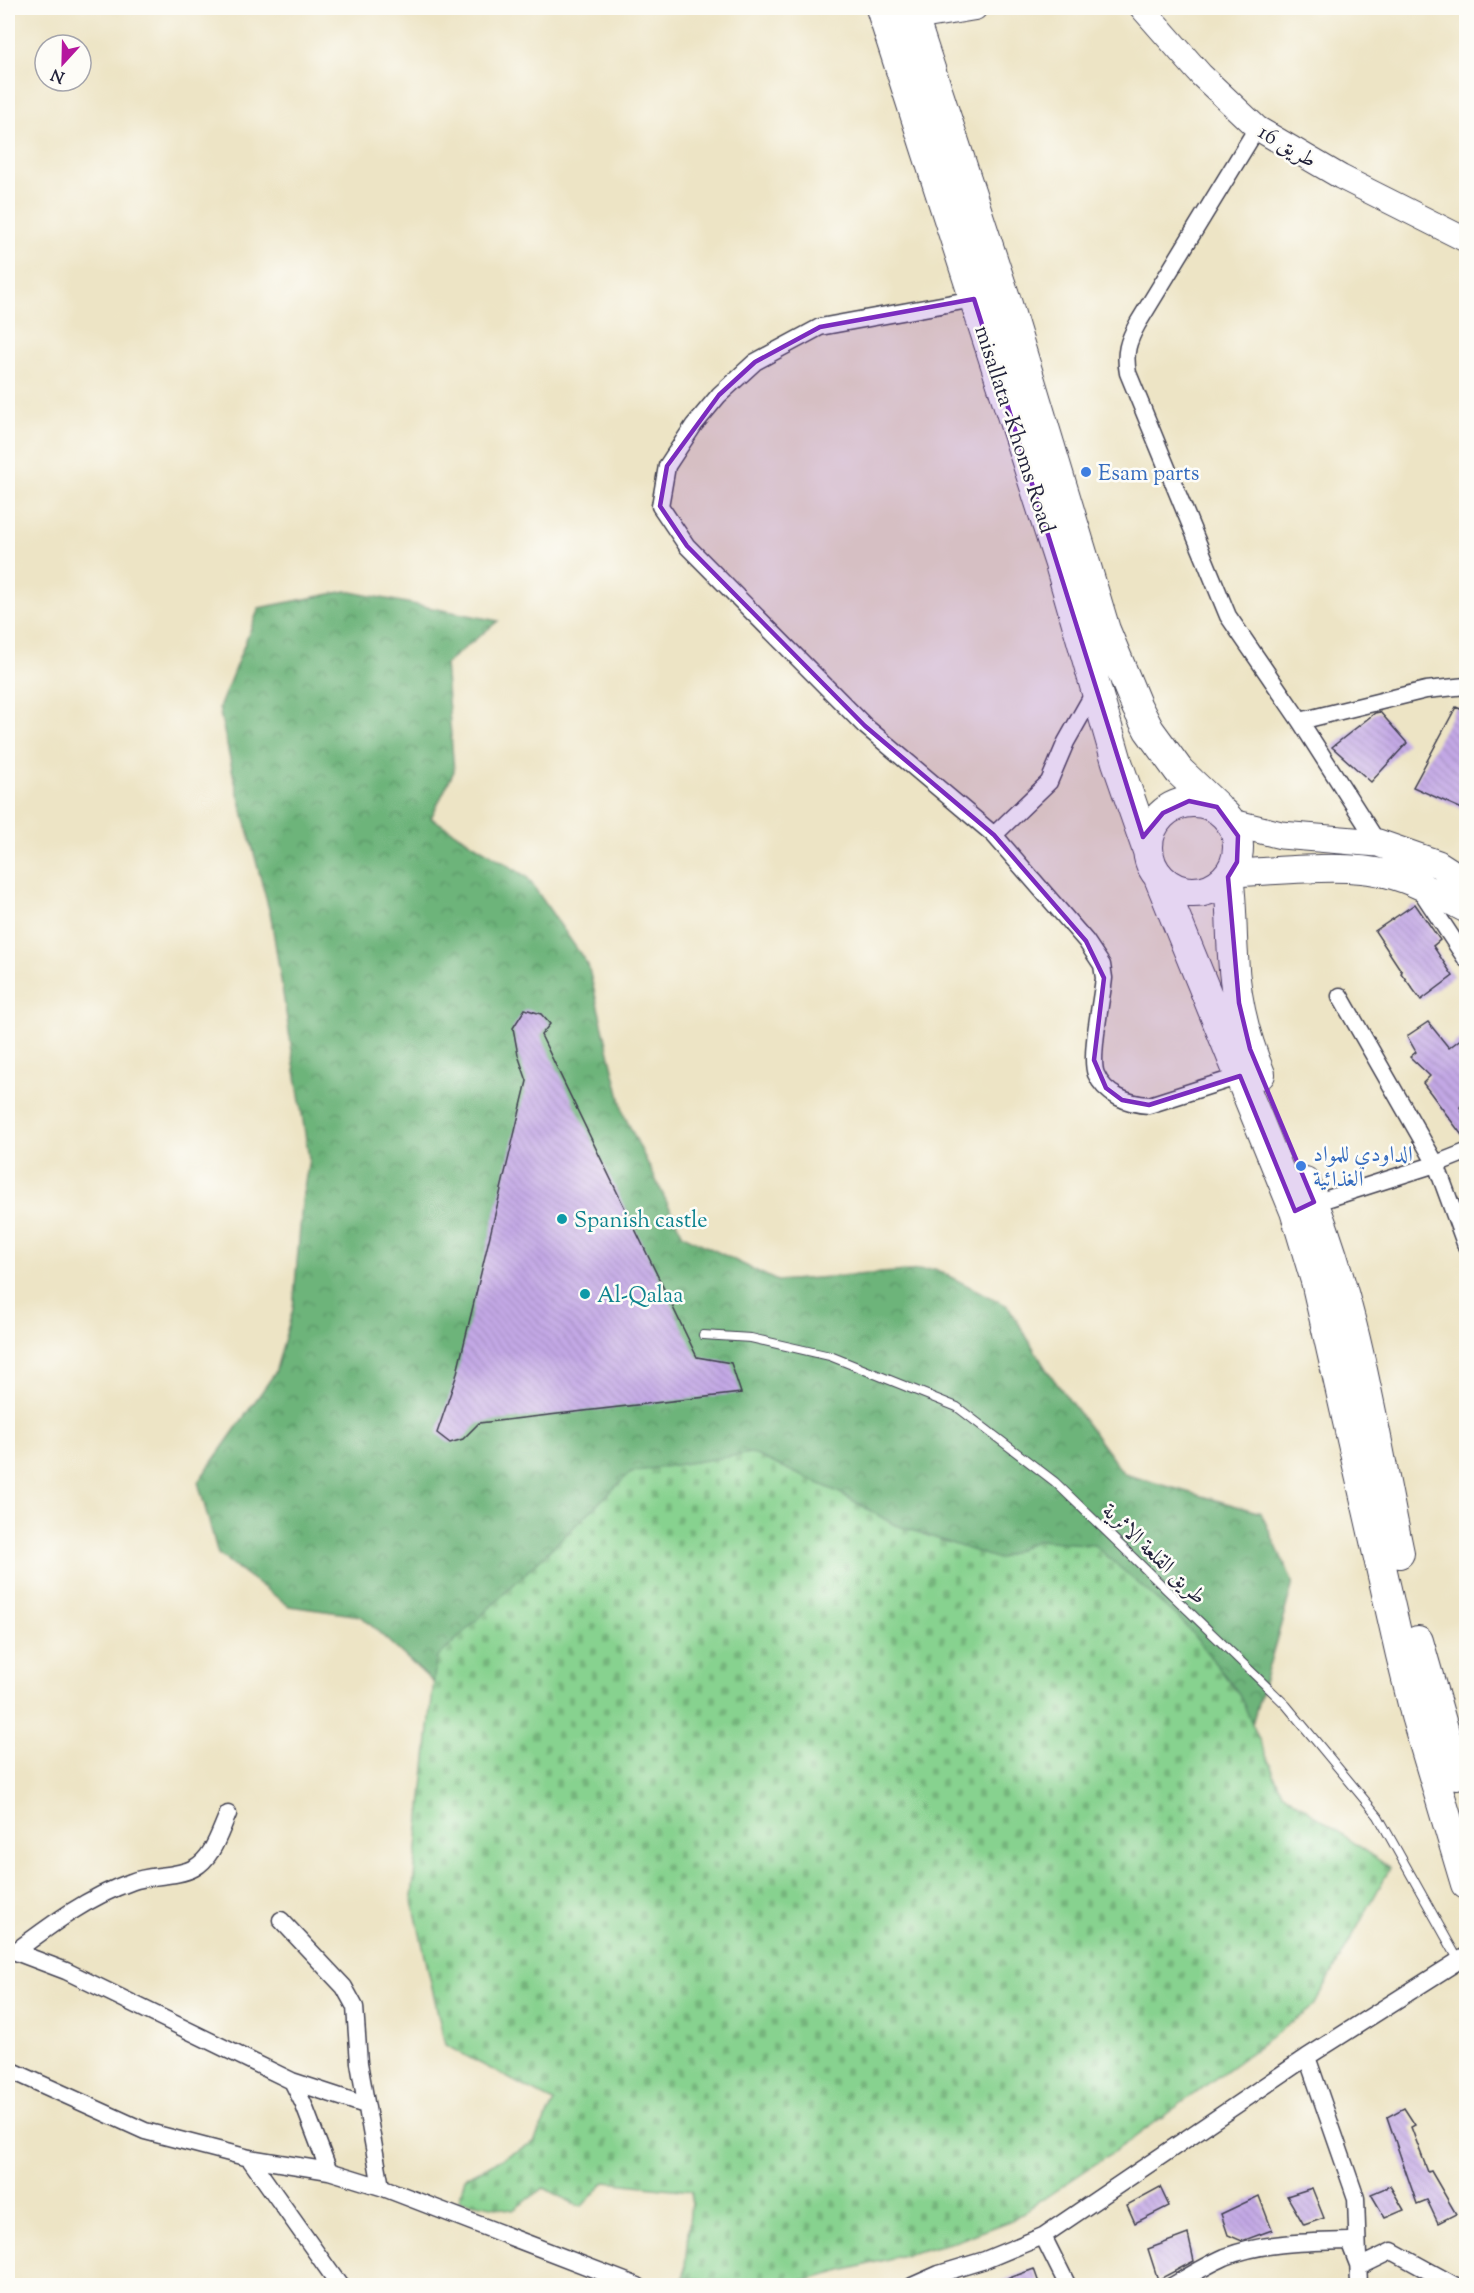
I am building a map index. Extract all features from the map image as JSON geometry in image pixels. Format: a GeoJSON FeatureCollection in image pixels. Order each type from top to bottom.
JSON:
{"type":"FeatureCollection","features":[{"type":"Feature","properties":{"kind":"highway","name":"misallata -Khoms Road"},"geometry":{"type":"LineString","coordinates":[[898,14],[974,299],[1060,564],[1117,762],[1153,863],[1240,1076],[1305,1207]]}},
{"type":"Feature","properties":{"kind":"highway","name":"misallata -Khoms Road"},"geometry":{"type":"LineString","coordinates":[[898,14],[1006,301],[1105,630],[1149,730],[1179,771],[1225,815]]}},
{"type":"Feature","properties":{"kind":"highway"},"geometry":{"type":"LineString","coordinates":[[1189,801],[1203,802],[1225,815],[1238,836],[1239,849],[1237,862],[1229,875],[1218,885],[1206,890],[1193,892],[1173,887],[1153,863],[1149,837],[1154,824],[1163,813],[1175,805],[1189,801]]}},
{"type":"Feature","properties":{"kind":"highway"},"geometry":{"type":"LineString","coordinates":[[1229,875],[1234,968],[1244,1026],[1305,1207],[1337,1274],[1357,1350],[1420,1647],[1467,1812]]}},
{"type":"Feature","properties":{"kind":"highway"},"geometry":{"type":"LineString","coordinates":[[1305,1207],[1316,1281],[1406,1676],[1467,1884]]}},
{"type":"Feature","properties":{"kind":"main road"},"geometry":{"type":"LineString","coordinates":[[1225,815],[1281,835],[1378,843],[1438,864],[1467,882]]}},
{"type":"Feature","properties":{"kind":"main road"},"geometry":{"type":"LineString","coordinates":[[1229,875],[1357,869],[1386,873],[1417,884],[1467,909]]}},
{"type":"Feature","properties":{"kind":"street"},"geometry":{"type":"LineString","coordinates":[[898,14],[975,8]]}},
{"type":"Feature","properties":{"kind":"street","name":"طريق 16"},"geometry":{"type":"LineString","coordinates":[[1142,8],[1202,75],[1257,128],[1341,177],[1467,240]]}},
{"type":"Feature","properties":{"kind":"street"},"geometry":{"type":"LineString","coordinates":[[1257,128],[1138,323],[1127,344],[1125,360],[1128,373],[1228,616],[1300,721],[1378,843]]}},
{"type":"Feature","properties":{"kind":"street"},"geometry":{"type":"LineString","coordinates":[[974,299],[820,327],[755,362],[718,395],[694,425],[667,466],[660,506],[687,546],[865,726],[994,835],[1086,941],[1102,965],[1103,988],[1094,1060],[1096,1074],[1106,1088],[1122,1100],[1134,1105],[1149,1105],[1240,1076]]}},
{"type":"Feature","properties":{"kind":"street"},"geometry":{"type":"LineString","coordinates":[[1300,721],[1426,690],[1467,686]]}},
{"type":"Feature","properties":{"kind":"street"},"geometry":{"type":"LineString","coordinates":[[994,835],[1049,782],[1066,742],[1096,689]]}},
{"type":"Feature","properties":{"kind":"street"},"geometry":{"type":"LineString","coordinates":[[1417,884],[1467,959]]}},
{"type":"Feature","properties":{"kind":"street"},"geometry":{"type":"LineString","coordinates":[[1340,996],[1436,1164],[1467,1246]]}},
{"type":"Feature","properties":{"kind":"street"},"geometry":{"type":"LineString","coordinates":[[1305,1207],[1467,1152]]}},
{"type":"Feature","properties":{"kind":"street"},"geometry":{"type":"LineString","coordinates":[[12,1950],[98,1895],[133,1881],[194,1868],[208,1856],[228,1814]]}},
{"type":"Feature","properties":{"kind":"street"},"geometry":{"type":"LineString","coordinates":[[281,1920],[344,1987],[355,2007],[365,2105],[381,2187]]}},
{"type":"Feature","properties":{"kind":"street"},"geometry":{"type":"LineString","coordinates":[[12,1950],[66,1971],[292,2081],[365,2105]]}},
{"type":"Feature","properties":{"kind":"street"},"geometry":{"type":"LineString","coordinates":[[912,2286],[1043,2236],[1307,2057],[1463,1959]]}},
{"type":"Feature","properties":{"kind":"street"},"geometry":{"type":"LineString","coordinates":[[1307,2057],[1356,2198],[1359,2286]]}},
{"type":"Feature","properties":{"kind":"street"},"geometry":{"type":"LineString","coordinates":[[8,2069],[145,2131],[249,2158],[329,2171],[381,2187],[638,2286]]}},
{"type":"Feature","properties":{"kind":"street"},"geometry":{"type":"LineString","coordinates":[[292,2081],[303,2103],[329,2171]]}},
{"type":"Feature","properties":{"kind":"street"},"geometry":{"type":"LineString","coordinates":[[249,2158],[340,2286]]}},
{"type":"Feature","properties":{"kind":"street"},"geometry":{"type":"LineString","coordinates":[[1043,2236],[1068,2286]]}},
{"type":"Feature","properties":{"kind":"street"},"geometry":{"type":"LineString","coordinates":[[1172,2286],[1226,2257],[1244,2251],[1299,2242],[1348,2241],[1359,2267]]}},
{"type":"Feature","properties":{"kind":"street"},"geometry":{"type":"LineString","coordinates":[[1359,2267],[1392,2251],[1455,2286]]}},
{"type":"Feature","properties":{"kind":"lane","name":"طريق القلعة الاثرية"},"geometry":{"type":"LineString","coordinates":[[703,1335],[751,1338],[830,1356],[957,1407],[1055,1482],[1286,1706],[1378,1816],[1463,1959]]}},
{"type":"Feature","properties":{"kind":"highlighted area"},"geometry":{"type":"Polygon","coordinates":[[[974,299],[1143,837],[1163,813],[1189,801],[1217,807],[1238,836],[1237,862],[1228,877],[1239,1003],[1250,1049],[1314,1202],[1295,1211],[1240,1076],[1149,1105],[1122,1100],[1106,1088],[1094,1060],[1104,978],[1086,941],[994,835],[865,726],[687,546],[660,506],[667,466],[719,395],[755,362],[820,327],[974,299]]]}},
{"type":"Feature","properties":{"kind":"green space"},"geometry":{"type":"Polygon","coordinates":[[[346,591],[498,621],[445,664],[454,771],[431,818],[527,877],[588,965],[624,1115],[683,1235],[777,1281],[935,1269],[1008,1306],[1046,1369],[1124,1474],[1261,1513],[1293,1583],[1252,1724],[446,1694],[361,1616],[289,1606],[218,1554],[198,1482],[275,1373],[293,1309],[303,1193],[309,1159],[271,917],[234,778],[219,708],[259,608],[346,591]]]}},
{"type":"Feature","properties":{"kind":"green space"},"geometry":{"type":"Polygon","coordinates":[[[751,1453],[840,1493],[893,1524],[998,1559],[1038,1540],[1094,1545],[1184,1623],[1239,1694],[1282,1792],[1390,1868],[1314,2006],[1131,2140],[1010,2221],[957,2241],[808,2280],[748,2285],[684,2278],[692,2191],[605,2182],[581,2207],[544,2188],[513,2210],[459,2200],[465,2178],[534,2142],[554,2102],[445,2045],[412,1898],[436,1659],[631,1472],[751,1453]]]}},
{"type":"Feature","properties":{"kind":"building"},"geometry":{"type":"Polygon","coordinates":[[[1456,707],[1467,712],[1467,799],[1462,809],[1413,787],[1456,707]]]}},
{"type":"Feature","properties":{"kind":"building"},"geometry":{"type":"Polygon","coordinates":[[[1380,712],[1407,743],[1371,782],[1332,747],[1375,713],[1380,712]]]}},
{"type":"Feature","properties":{"kind":"building"},"geometry":{"type":"Polygon","coordinates":[[[1415,904],[1440,940],[1433,946],[1453,976],[1421,1000],[1375,931],[1415,904]]]}},
{"type":"Feature","properties":{"kind":"building","name":"Spanish castle"},"geometry":{"type":"Polygon","coordinates":[[[525,1009],[541,1014],[550,1024],[541,1035],[697,1357],[731,1363],[741,1393],[479,1423],[463,1439],[450,1443],[437,1433],[456,1377],[527,1081],[518,1055],[513,1028],[525,1009]]]}},
{"type":"Feature","properties":{"kind":"building"},"geometry":{"type":"Polygon","coordinates":[[[1428,1022],[1449,1048],[1467,1034],[1467,1098],[1460,1107],[1467,1125],[1467,1142],[1423,1083],[1430,1076],[1410,1057],[1416,1052],[1407,1036],[1428,1022]]]}},
{"type":"Feature","properties":{"kind":"building"},"geometry":{"type":"Polygon","coordinates":[[[1404,2108],[1415,2125],[1411,2127],[1428,2172],[1431,2171],[1456,2214],[1438,2223],[1427,2200],[1417,2204],[1387,2117],[1404,2108]]]}},
{"type":"Feature","properties":{"kind":"building"},"geometry":{"type":"Polygon","coordinates":[[[1390,2186],[1404,2210],[1385,2218],[1371,2194],[1390,2186]]]}},
{"type":"Feature","properties":{"kind":"building"},"geometry":{"type":"Polygon","coordinates":[[[1160,2187],[1169,2206],[1135,2223],[1127,2205],[1160,2187]]]}},
{"type":"Feature","properties":{"kind":"building"},"geometry":{"type":"Polygon","coordinates":[[[1312,2188],[1324,2218],[1304,2225],[1287,2196],[1312,2188]]]}},
{"type":"Feature","properties":{"kind":"building"},"geometry":{"type":"Polygon","coordinates":[[[1259,2196],[1272,2230],[1242,2241],[1228,2235],[1221,2214],[1259,2196]]]}},
{"type":"Feature","properties":{"kind":"building"},"geometry":{"type":"Polygon","coordinates":[[[1188,2234],[1194,2261],[1158,2280],[1148,2249],[1188,2234]]]}},
{"type":"Feature","properties":{"kind":"building"},"geometry":{"type":"Polygon","coordinates":[[[1034,2269],[1040,2286],[993,2286],[993,2284],[1034,2269]]]}},
{"type":"Feature","properties":{"kind":"place","name":"Esam parts"},"geometry":{"type":"Point","coordinates":[1086,472]}},
{"type":"Feature","properties":{"kind":"place","name":"الداودي للمواد الغذائية"},"geometry":{"type":"Point","coordinates":[1301,1166]}},
{"type":"Feature","properties":{"kind":"place","name":"Spanish castle"},"geometry":{"type":"Point","coordinates":[562,1219]}},
{"type":"Feature","properties":{"kind":"place","name":"Al-Qalaa"},"geometry":{"type":"Point","coordinates":[585,1294]}}]}
